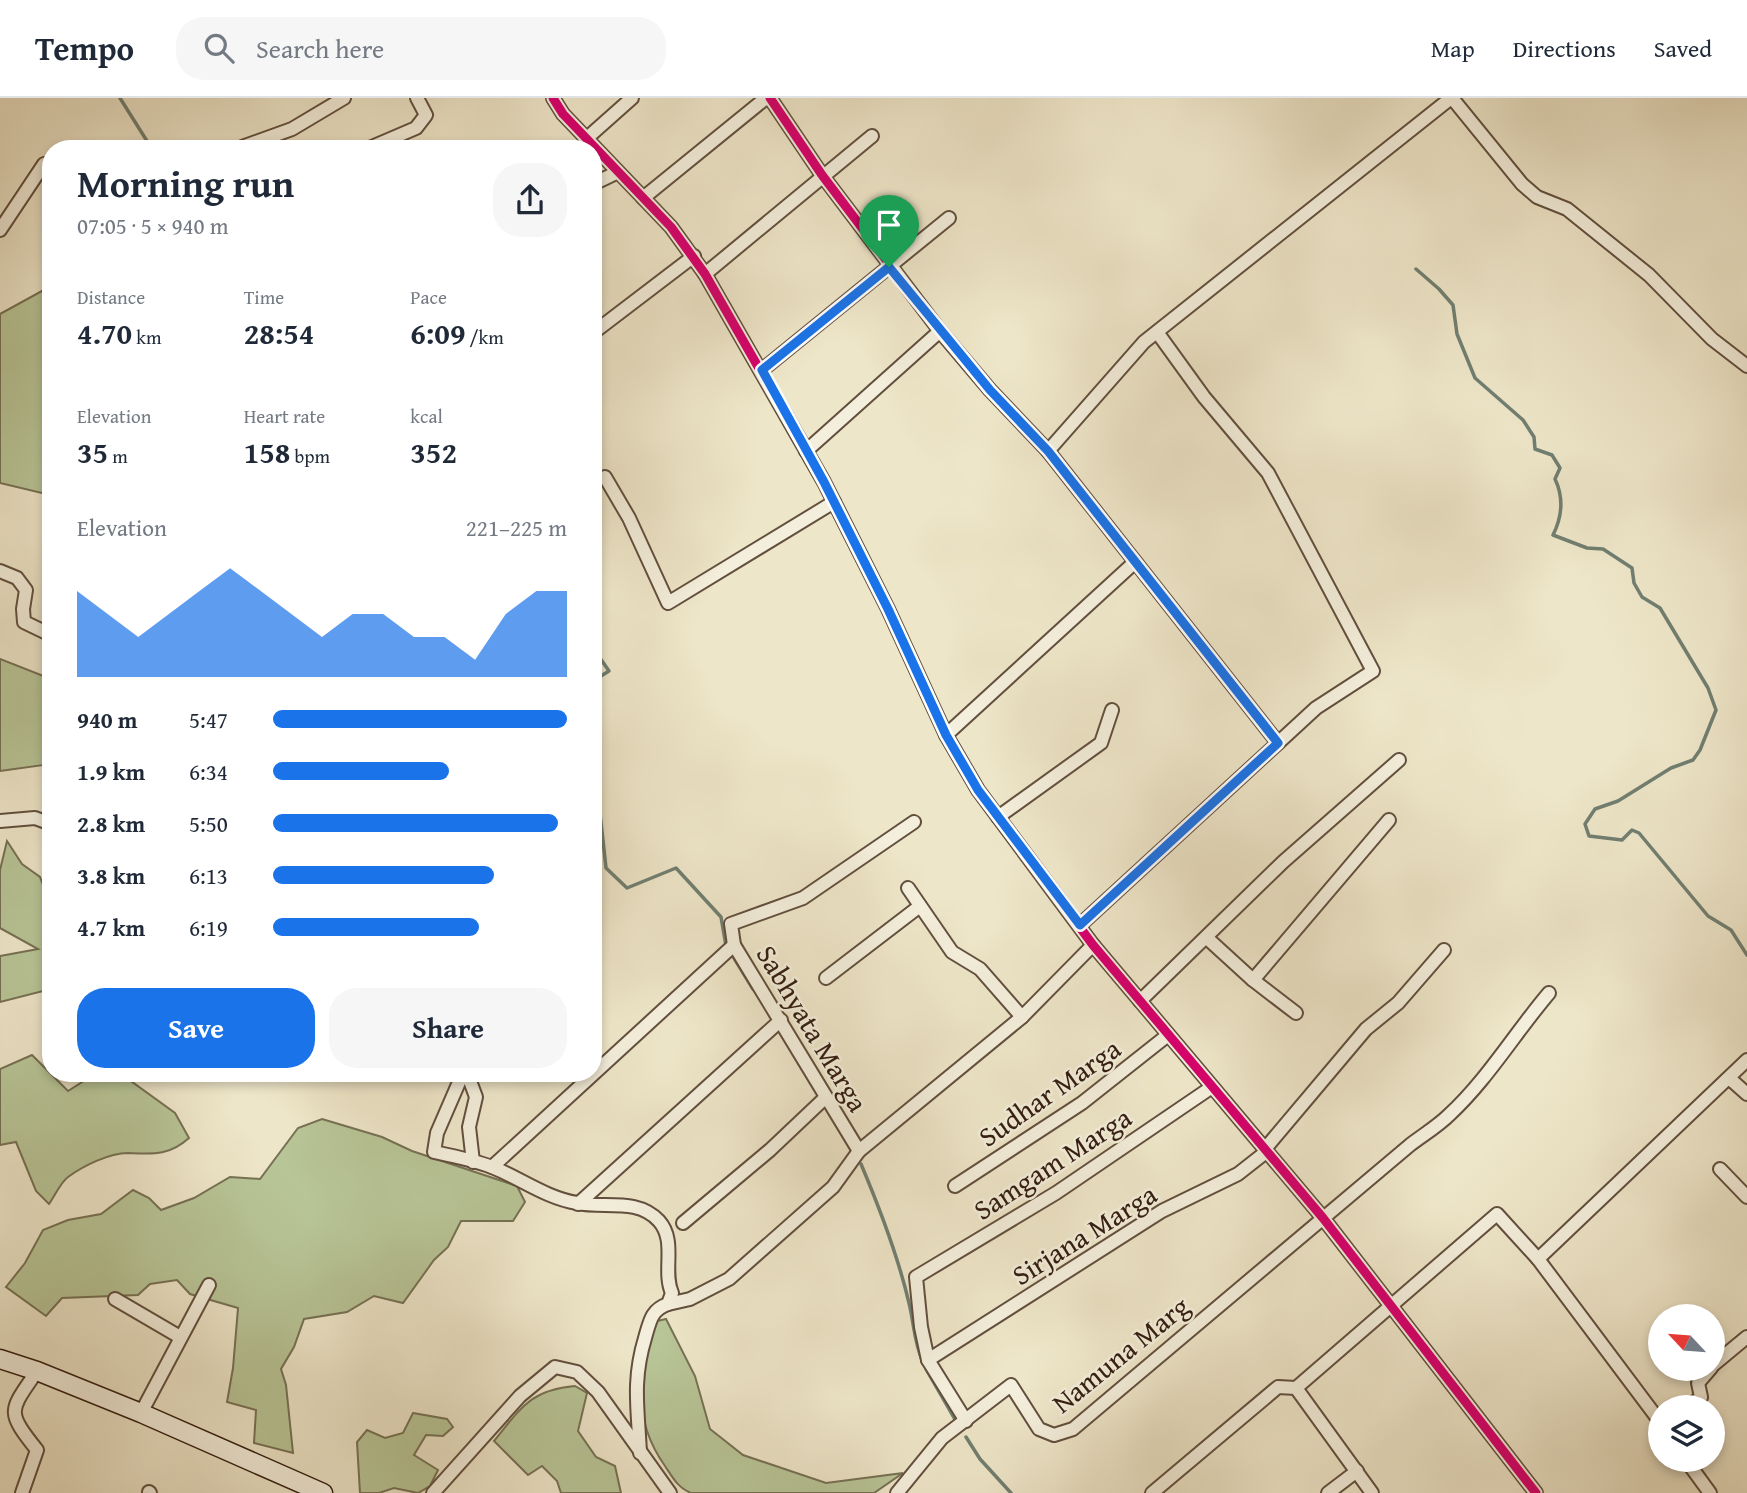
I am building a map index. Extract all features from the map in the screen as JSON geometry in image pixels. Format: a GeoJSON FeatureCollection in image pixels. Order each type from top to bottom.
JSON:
{"type":"FeatureCollection","features":[{"type":"Feature","properties":{"kind":"main road"},"geometry":{"type":"LineString","coordinates":[[0,1359],[141,1413],[323,1493]]}},
{"type":"Feature","properties":{"kind":"street"},"geometry":{"type":"LineString","coordinates":[[261,140],[292,129],[344,98]]}},
{"type":"Feature","properties":{"kind":"street"},"geometry":{"type":"LineString","coordinates":[[388,140],[416,128],[426,115],[417,98]]}},
{"type":"Feature","properties":{"kind":"street"},"geometry":{"type":"LineString","coordinates":[[553,98],[563,114],[587,138],[632,98]]}},
{"type":"Feature","properties":{"kind":"street"},"geometry":{"type":"LineString","coordinates":[[643,198],[768,98],[889,267],[990,390],[1048,451],[1278,743]]}},
{"type":"Feature","properties":{"kind":"street"},"geometry":{"type":"LineString","coordinates":[[1048,451],[1122,366],[1157,332],[1452,98],[1522,184],[1537,197],[1567,209],[1649,275],[1712,340],[1747,366]]}},
{"type":"Feature","properties":{"kind":"street"},"geometry":{"type":"LineString","coordinates":[[705,274],[872,136]]}},
{"type":"Feature","properties":{"kind":"street"},"geometry":{"type":"LineString","coordinates":[[602,154],[694,256],[705,274],[762,370],[834,502],[888,609],[946,735],[998,817],[1093,945],[1323,1218],[1536,1493]]}},
{"type":"Feature","properties":{"kind":"street"},"geometry":{"type":"LineString","coordinates":[[0,230],[42,167]]}},
{"type":"Feature","properties":{"kind":"street"},"geometry":{"type":"LineString","coordinates":[[602,180],[618,172]]}},
{"type":"Feature","properties":{"kind":"street"},"geometry":{"type":"LineString","coordinates":[[762,370],[949,218]]}},
{"type":"Feature","properties":{"kind":"street"},"geometry":{"type":"LineString","coordinates":[[602,327],[694,256]]}},
{"type":"Feature","properties":{"kind":"street"},"geometry":{"type":"LineString","coordinates":[[806,451],[940,331]]}},
{"type":"Feature","properties":{"kind":"street"},"geometry":{"type":"LineString","coordinates":[[1080,925],[1316,708],[1373,671],[1268,473],[1204,397],[1157,332]]}},
{"type":"Feature","properties":{"kind":"street"},"geometry":{"type":"LineString","coordinates":[[605,477],[629,518],[668,603],[834,502]]}},
{"type":"Feature","properties":{"kind":"street"},"geometry":{"type":"LineString","coordinates":[[946,735],[1135,562]]}},
{"type":"Feature","properties":{"kind":"street"},"geometry":{"type":"LineString","coordinates":[[0,571],[17,578],[26,590],[24,622],[42,631]]}},
{"type":"Feature","properties":{"kind":"street"},"geometry":{"type":"LineString","coordinates":[[998,817],[1101,743],[1112,710]]}},
{"type":"Feature","properties":{"kind":"street"},"geometry":{"type":"LineString","coordinates":[[1140,1001],[1283,862],[1399,760]]}},
{"type":"Feature","properties":{"kind":"street"},"geometry":{"type":"LineString","coordinates":[[0,821],[35,818],[42,821]]}},
{"type":"Feature","properties":{"kind":"street"},"geometry":{"type":"LineString","coordinates":[[1253,980],[1389,820]]}},
{"type":"Feature","properties":{"kind":"street"},"geometry":{"type":"LineString","coordinates":[[734,945],[731,924],[803,898],[914,822]]}},
{"type":"Feature","properties":{"kind":"street"},"geometry":{"type":"LineString","coordinates":[[908,888],[952,951],[980,969],[1022,1017]]}},
{"type":"Feature","properties":{"kind":"street"},"geometry":{"type":"LineString","coordinates":[[826,978],[920,906]]}},
{"type":"Feature","properties":{"kind":"street"},"geometry":{"type":"LineString","coordinates":[[1207,938],[1253,980],[1296,1013]]}},
{"type":"Feature","properties":{"kind":"street","name":"Sabhyata Marga"},"geometry":{"type":"LineString","coordinates":[[602,1066],[734,945],[859,1151],[1022,1017],[1093,945]]}},
{"type":"Feature","properties":{"kind":"street","name":"Sirjana Marga"},"geometry":{"type":"LineString","coordinates":[[928,1360],[1153,1217],[1238,1174],[1265,1151],[1366,1029],[1398,1003],[1444,950]]}},
{"type":"Feature","properties":{"kind":"street"},"geometry":{"type":"LineString","coordinates":[[1323,1218],[1449,1116],[1484,1077],[1514,1034],[1549,993]]}},
{"type":"Feature","properties":{"kind":"street"},"geometry":{"type":"LineString","coordinates":[[579,1204],[780,1020]]}},
{"type":"Feature","properties":{"kind":"street","name":"Sudhar Marga"},"geometry":{"type":"LineString","coordinates":[[955,1186],[1082,1103],[1168,1035]]}},
{"type":"Feature","properties":{"kind":"street"},"geometry":{"type":"LineString","coordinates":[[1538,1259],[1747,1060]]}},
{"type":"Feature","properties":{"kind":"street"},"geometry":{"type":"LineString","coordinates":[[1729,1078],[1747,1094]]}},
{"type":"Feature","properties":{"kind":"street"},"geometry":{"type":"LineString","coordinates":[[461,1082],[437,1133],[434,1152],[492,1167],[556,1198],[579,1204],[617,1204],[647,1210],[660,1222],[667,1236],[668,1284],[672,1293],[668,1304]]}},
{"type":"Feature","properties":{"kind":"street"},"geometry":{"type":"LineString","coordinates":[[469,1082],[476,1097],[469,1127],[473,1162]]}},
{"type":"Feature","properties":{"kind":"street","name":"Sabhyata Marga"},"geometry":{"type":"LineString","coordinates":[[492,1167],[585,1082]]}},
{"type":"Feature","properties":{"kind":"street","name":"Samgam Marga"},"geometry":{"type":"LineString","coordinates":[[928,1360],[921,1327],[916,1277],[1056,1194],[1212,1087]]}},
{"type":"Feature","properties":{"kind":"street"},"geometry":{"type":"LineString","coordinates":[[682,1223],[770,1150],[826,1097]]}},
{"type":"Feature","properties":{"kind":"street"},"geometry":{"type":"LineString","coordinates":[[640,1453],[635,1389],[638,1360],[649,1321],[657,1308],[690,1299],[729,1279],[833,1187],[859,1151]]}},
{"type":"Feature","properties":{"kind":"street"},"geometry":{"type":"LineString","coordinates":[[1720,1170],[1747,1197]]}},
{"type":"Feature","properties":{"kind":"street"},"geometry":{"type":"LineString","coordinates":[[1152,1493],[1278,1387],[1296,1388],[1497,1214],[1538,1259],[1648,1406]]}},
{"type":"Feature","properties":{"kind":"street","name":"Namuna Marg"},"geometry":{"type":"LineString","coordinates":[[897,1493],[942,1438],[1011,1385],[1040,1429],[1055,1435],[1073,1429],[1323,1218]]}},
{"type":"Feature","properties":{"kind":"street"},"geometry":{"type":"LineString","coordinates":[[141,1413],[209,1285]]}},
{"type":"Feature","properties":{"kind":"street"},"geometry":{"type":"LineString","coordinates":[[115,1299],[180,1337]]}},
{"type":"Feature","properties":{"kind":"street"},"geometry":{"type":"LineString","coordinates":[[1726,1355],[1747,1337]]}},
{"type":"Feature","properties":{"kind":"street"},"geometry":{"type":"LineString","coordinates":[[928,1360],[966,1421]]}},
{"type":"Feature","properties":{"kind":"street"},"geometry":{"type":"LineString","coordinates":[[433,1493],[520,1396],[555,1367],[577,1372],[598,1392],[670,1493]]}},
{"type":"Feature","properties":{"kind":"street"},"geometry":{"type":"LineString","coordinates":[[22,1493],[37,1450],[21,1430],[13,1415],[13,1407],[37,1371]]}},
{"type":"Feature","properties":{"kind":"street"},"geometry":{"type":"LineString","coordinates":[[1296,1388],[1372,1493]]}},
{"type":"Feature","properties":{"kind":"street"},"geometry":{"type":"LineString","coordinates":[[1328,1493],[1357,1471]]}},
{"type":"Feature","properties":{"kind":"street"},"geometry":{"type":"LineString","coordinates":[[1695,1472],[1710,1493]]}},
{"type":"Feature","properties":{"kind":"green space"},"geometry":{"type":"Polygon","coordinates":[[[42,291],[42,493],[0,483],[0,314],[42,291]]]}},
{"type":"Feature","properties":{"kind":"green space"},"geometry":{"type":"Polygon","coordinates":[[[0,659],[42,675],[42,765],[0,771],[0,659]]]}},
{"type":"Feature","properties":{"kind":"green space"},"geometry":{"type":"Polygon","coordinates":[[[7,841],[22,864],[40,877],[42,882],[42,991],[0,1002],[0,956],[38,949],[0,928],[0,870],[7,841]]]}},
{"type":"Feature","properties":{"kind":"green space"},"geometry":{"type":"Polygon","coordinates":[[[32,1055],[42,1065],[42,1082],[59,1082],[68,1091],[82,1082],[132,1082],[175,1113],[189,1138],[168,1151],[121,1154],[89,1165],[65,1180],[49,1204],[36,1191],[16,1142],[0,1145],[0,1069],[32,1055]]]}},
{"type":"Feature","properties":{"kind":"green space"},"geometry":{"type":"Polygon","coordinates":[[[322,1119],[382,1137],[412,1151],[517,1186],[525,1202],[513,1221],[461,1221],[448,1247],[434,1260],[403,1303],[374,1296],[347,1312],[304,1319],[294,1347],[281,1369],[286,1385],[293,1453],[254,1443],[256,1410],[227,1402],[238,1308],[190,1294],[177,1280],[150,1284],[138,1295],[62,1298],[46,1316],[6,1287],[25,1263],[43,1230],[68,1220],[101,1214],[133,1190],[149,1198],[161,1210],[194,1198],[230,1177],[260,1179],[298,1128],[322,1119]]]}},
{"type":"Feature","properties":{"kind":"green space"},"geometry":{"type":"Polygon","coordinates":[[[666,1319],[695,1376],[710,1429],[743,1455],[826,1483],[903,1473],[874,1493],[686,1491],[673,1478],[654,1448],[643,1413],[641,1395],[645,1359],[657,1321],[666,1319]]]}},
{"type":"Feature","properties":{"kind":"green space"},"geometry":{"type":"Polygon","coordinates":[[[575,1386],[587,1393],[578,1431],[596,1457],[615,1466],[621,1493],[561,1493],[557,1481],[542,1466],[528,1475],[494,1441],[520,1410],[537,1396],[575,1386]]]}},
{"type":"Feature","properties":{"kind":"green space"},"geometry":{"type":"Polygon","coordinates":[[[413,1413],[447,1419],[453,1427],[443,1436],[426,1435],[414,1455],[438,1470],[430,1486],[418,1493],[394,1488],[379,1493],[360,1493],[357,1442],[367,1430],[385,1438],[403,1433],[413,1413]]]}},
{"type":"Feature","properties":{"kind":"waterway"},"geometry":{"type":"LineString","coordinates":[[120,98],[146,140]]}},
{"type":"Feature","properties":{"kind":"waterway"},"geometry":{"type":"LineString","coordinates":[[1416,269],[1453,305],[1457,334],[1475,378],[1523,420],[1534,437],[1535,449],[1552,455],[1560,468],[1555,479],[1561,507],[1553,535],[1587,548],[1603,549],[1632,568],[1634,583],[1642,597],[1660,608],[1708,688],[1716,710],[1700,750],[1693,760],[1671,768],[1618,801],[1595,809],[1585,824],[1589,836],[1622,840],[1632,830],[1639,833],[1708,916],[1731,930],[1747,955]]}},
{"type":"Feature","properties":{"kind":"waterway"},"geometry":{"type":"LineString","coordinates":[[602,661],[609,671],[602,675]]}},
{"type":"Feature","properties":{"kind":"waterway"},"geometry":{"type":"LineString","coordinates":[[602,832],[606,868],[627,888],[676,868],[721,917],[726,946]]}},
{"type":"Feature","properties":{"kind":"waterway"},"geometry":{"type":"LineString","coordinates":[[734,958],[753,989]]}},
{"type":"Feature","properties":{"kind":"waterway"},"geometry":{"type":"LineString","coordinates":[[861,1164],[900,1268],[923,1362]]}},
{"type":"Feature","properties":{"kind":"waterway"},"geometry":{"type":"LineString","coordinates":[[926,1369],[957,1423]]}},
{"type":"Feature","properties":{"kind":"waterway"},"geometry":{"type":"LineString","coordinates":[[966,1437],[980,1459],[1011,1493]]}},
{"type":"Feature","properties":{"kind":"cycle path"},"geometry":{"type":"LineString","coordinates":[[553,98],[563,114],[588,140]]}},
{"type":"Feature","properties":{"kind":"cycle path"},"geometry":{"type":"LineString","coordinates":[[770,98],[822,175],[940,331],[990,390],[1048,451],[1278,743],[1080,925]]}},
{"type":"Feature","properties":{"kind":"cycle path"},"geometry":{"type":"LineString","coordinates":[[602,155],[671,227],[705,274],[824,482],[888,609],[946,735],[978,790],[1093,945],[1323,1218],[1536,1493]]}},
{"type":"Feature","properties":{"kind":"route"},"geometry":{"type":"LineString","coordinates":[[889,267],[990,390],[1048,451],[1278,743],[1080,925],[978,790],[946,735],[888,609],[824,482],[762,370],[889,267]]}}]}
